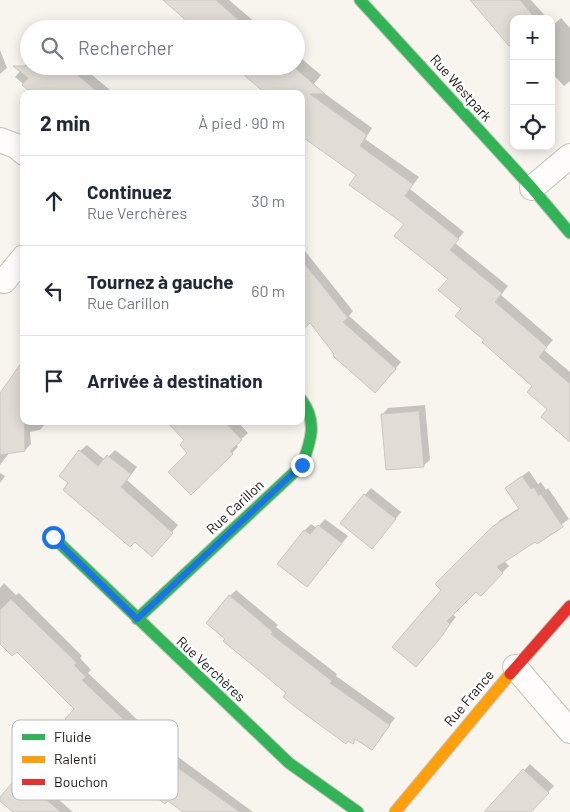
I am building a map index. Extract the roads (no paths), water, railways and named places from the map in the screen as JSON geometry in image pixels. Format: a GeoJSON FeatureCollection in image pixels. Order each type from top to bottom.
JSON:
{"type":"FeatureCollection","features":[{"type":"Feature","properties":{"kind":"street","name":"Rue Westpark"},"geometry":{"type":"LineString","coordinates":[[360,0],[532,188],[570,233]]}},
{"type":"Feature","properties":{"kind":"street"},"geometry":{"type":"LineString","coordinates":[[0,140],[20,150]]}},
{"type":"Feature","properties":{"kind":"street"},"geometry":{"type":"LineString","coordinates":[[532,188],[570,156]]}},
{"type":"Feature","properties":{"kind":"street"},"geometry":{"type":"LineString","coordinates":[[1,281],[20,261]]}},
{"type":"Feature","properties":{"kind":"street","name":"Rue Carillon"},"geometry":{"type":"LineString","coordinates":[[137,619],[302,465],[314,433],[308,406],[305,403]]}},
{"type":"Feature","properties":{"kind":"street","name":"Rue Verchères"},"geometry":{"type":"LineString","coordinates":[[53,537],[289,763],[358,812]]}},
{"type":"Feature","properties":{"kind":"street","name":"Rue France"},"geometry":{"type":"LineString","coordinates":[[395,812],[515,667],[570,606]]}},
{"type":"Feature","properties":{"kind":"street"},"geometry":{"type":"LineString","coordinates":[[515,667],[570,731]]}}]}
